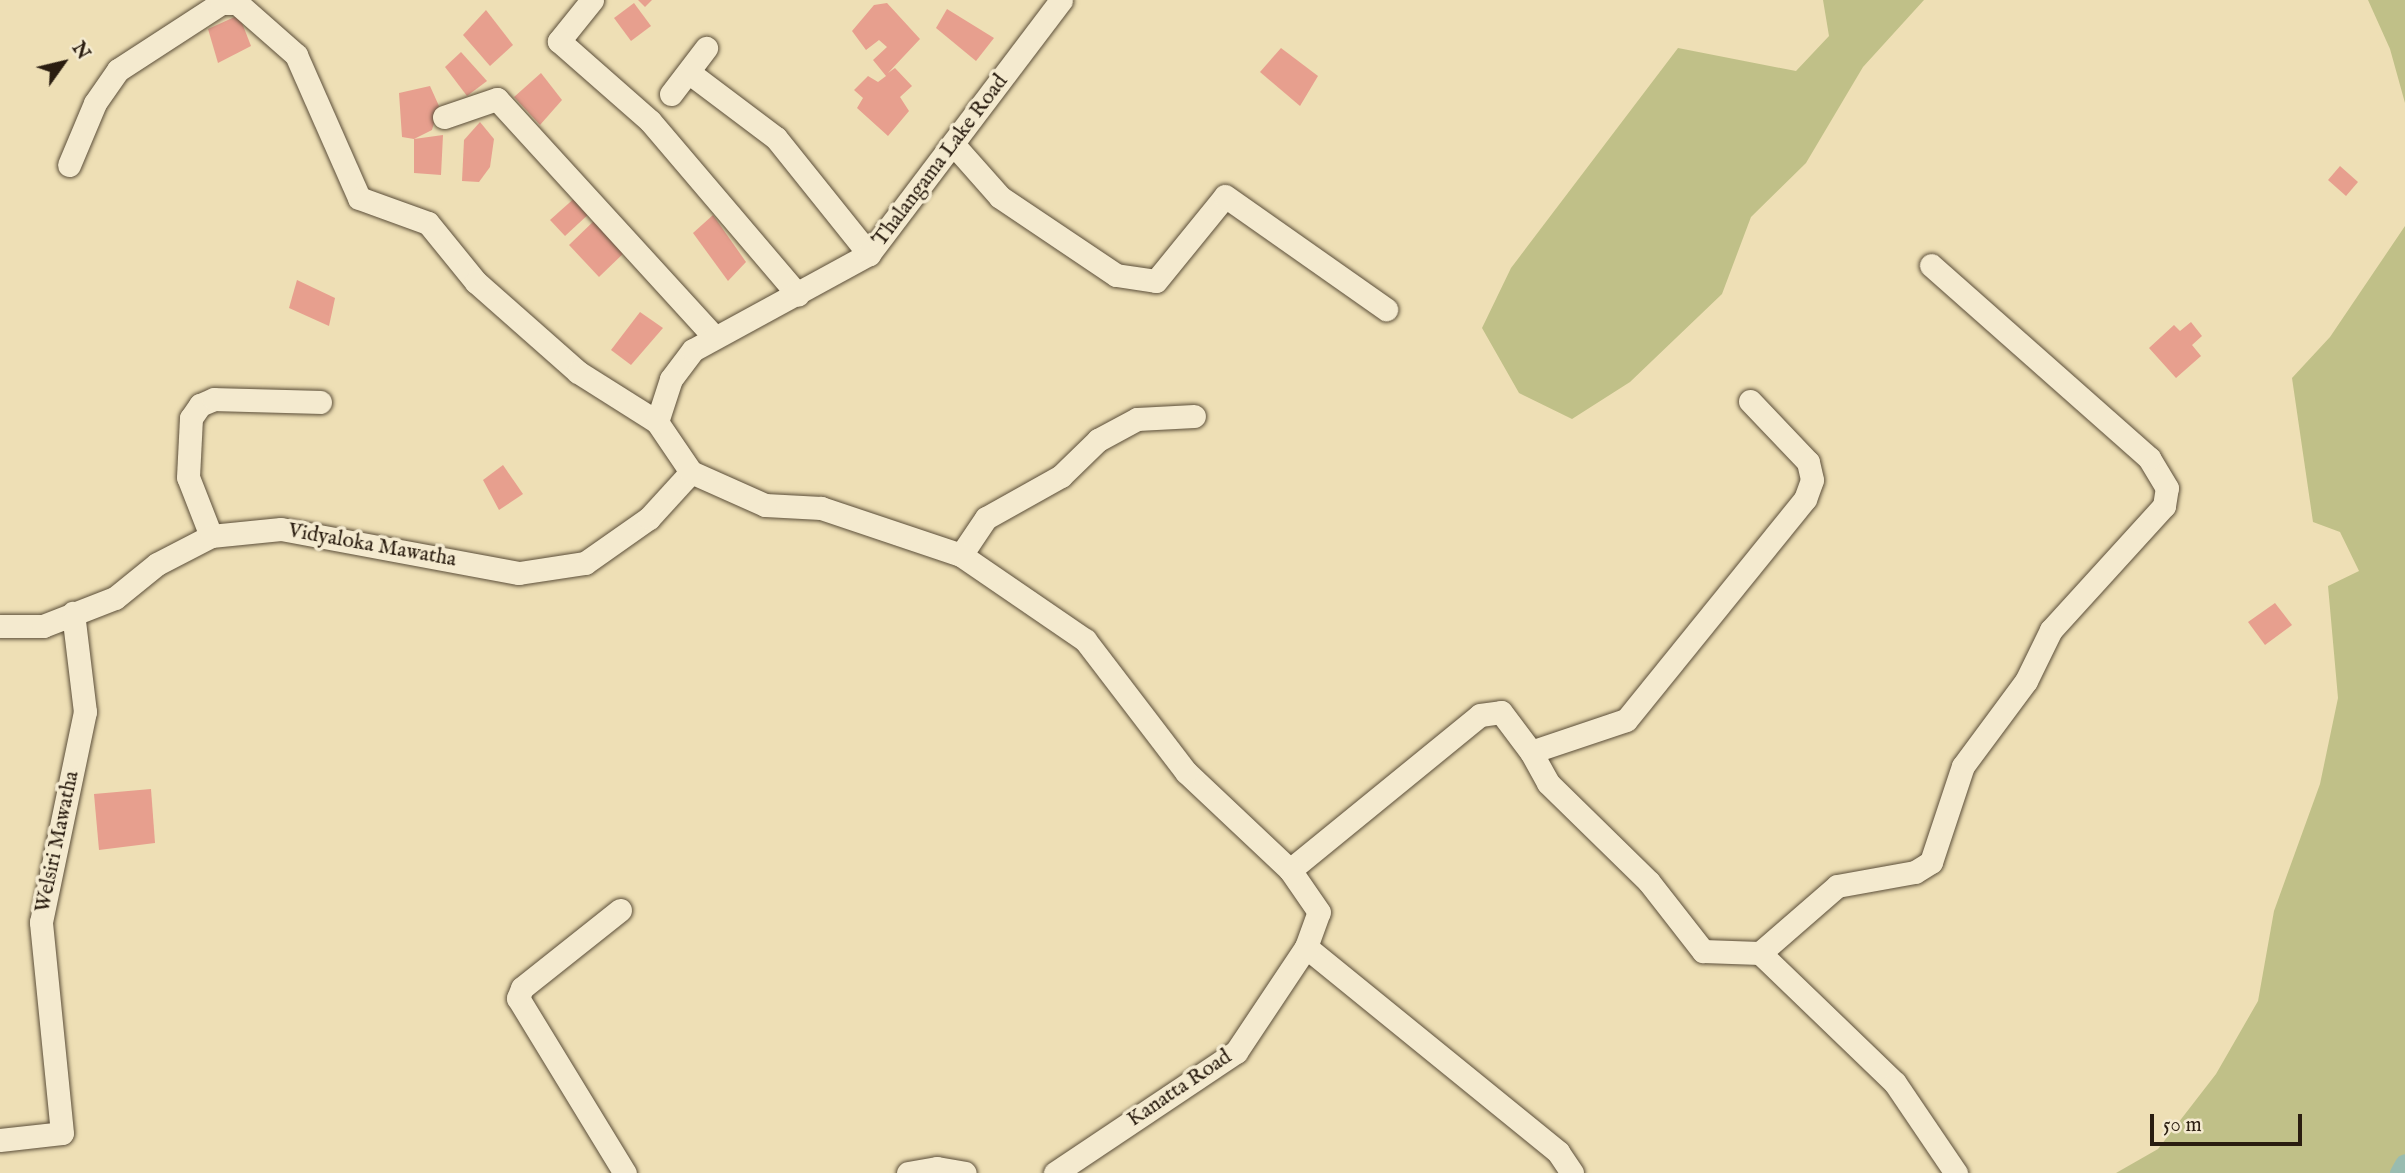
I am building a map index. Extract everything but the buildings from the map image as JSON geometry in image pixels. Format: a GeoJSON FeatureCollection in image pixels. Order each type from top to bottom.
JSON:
{"type":"FeatureCollection","features":[{"type":"Feature","properties":{"kind":"street"},"geometry":{"type":"LineString","coordinates":[[592,0],[559,41],[650,121],[798,295]]}},
{"type":"Feature","properties":{"kind":"street","name":"Thalangama Lake Road"},"geometry":{"type":"LineString","coordinates":[[657,422],[671,379],[693,350],[869,254],[1061,0]]}},
{"type":"Feature","properties":{"kind":"street"},"geometry":{"type":"LineString","coordinates":[[69,165],[95,103],[118,70],[221,3],[237,3],[296,55],[359,198],[428,223],[476,282],[578,372],[657,422],[691,472],[765,505],[821,508],[961,555],[1085,640],[1186,772],[1290,870],[1319,912],[1306,947],[1558,1152],[1572,1173]]}},
{"type":"Feature","properties":{"kind":"street"},"geometry":{"type":"LineString","coordinates":[[671,94],[691,74],[706,48]]}},
{"type":"Feature","properties":{"kind":"street"},"geometry":{"type":"LineString","coordinates":[[691,74],[776,138],[869,254]]}},
{"type":"Feature","properties":{"kind":"street"},"geometry":{"type":"LineString","coordinates":[[444,117],[460,117],[476,102],[497,99],[714,337]]}},
{"type":"Feature","properties":{"kind":"street"},"geometry":{"type":"LineString","coordinates":[[954,145],[1000,197],[1116,275],[1156,281],[1225,196],[1386,309]]}},
{"type":"Feature","properties":{"kind":"street"},"geometry":{"type":"LineString","coordinates":[[1760,953],[1837,886],[1915,872],[1931,862],[1964,766],[2026,681],[2051,630],[2164,506],[2167,488],[2149,458],[1931,265]]}},
{"type":"Feature","properties":{"kind":"street"},"geometry":{"type":"LineString","coordinates":[[211,536],[188,477],[191,418],[200,405],[214,399],[320,402]]}},
{"type":"Feature","properties":{"kind":"street"},"geometry":{"type":"LineString","coordinates":[[1531,752],[1626,720],[1805,499],[1812,480],[1808,462],[1750,401]]}},
{"type":"Feature","properties":{"kind":"street"},"geometry":{"type":"LineString","coordinates":[[961,555],[986,518],[1061,476],[1098,440],[1137,419],[1194,416]]}},
{"type":"Feature","properties":{"kind":"street","name":"Vidyaloka Mawatha"},"geometry":{"type":"LineString","coordinates":[[0,626],[43,626],[115,598],[158,564],[211,536],[281,529],[519,573],[585,563],[649,517],[691,472]]}},
{"type":"Feature","properties":{"kind":"street","name":"Welsiri Mawatha"},"geometry":{"type":"LineString","coordinates":[[0,1140],[62,1133],[41,922],[85,712],[73,613]]}},
{"type":"Feature","properties":{"kind":"street"},"geometry":{"type":"LineString","coordinates":[[1290,870],[1480,715],[1501,712],[1531,752],[1548,783],[1648,882],[1703,951],[1760,953],[1895,1083],[1956,1173]]}},
{"type":"Feature","properties":{"kind":"street"},"geometry":{"type":"LineString","coordinates":[[620,909],[522,988],[518,998],[625,1173]]}},
{"type":"Feature","properties":{"kind":"street","name":"Kanatta Road"},"geometry":{"type":"LineString","coordinates":[[1055,1173],[1236,1052],[1306,947]]}},
{"type":"Feature","properties":{"kind":"street"},"geometry":{"type":"LineString","coordinates":[[908,1173],[937,1168],[965,1173]]}},
{"type":"Feature","properties":{"kind":"green space"},"geometry":{"type":"Polygon","coordinates":[[[1823,0],[1924,0],[1863,67],[1806,163],[1751,217],[1722,294],[1630,382],[1572,419],[1519,393],[1482,328],[1511,268],[1678,48],[1796,71],[1829,36],[1823,0]]]}},
{"type":"Feature","properties":{"kind":"green space"},"geometry":{"type":"Polygon","coordinates":[[[2368,0],[2405,0],[2405,103],[2390,49],[2368,0]]]}},
{"type":"Feature","properties":{"kind":"green space"},"geometry":{"type":"Polygon","coordinates":[[[2405,226],[2405,1173],[2116,1173],[2158,1149],[2216,1074],[2258,1001],[2274,911],[2320,784],[2338,698],[2328,586],[2359,571],[2340,532],[2313,522],[2292,378],[2330,337],[2405,226]]]}},
{"type":"Feature","properties":{"kind":"waterway"},"geometry":{"type":"LineString","coordinates":[[2400,1173],[2405,1164]]}}]}
